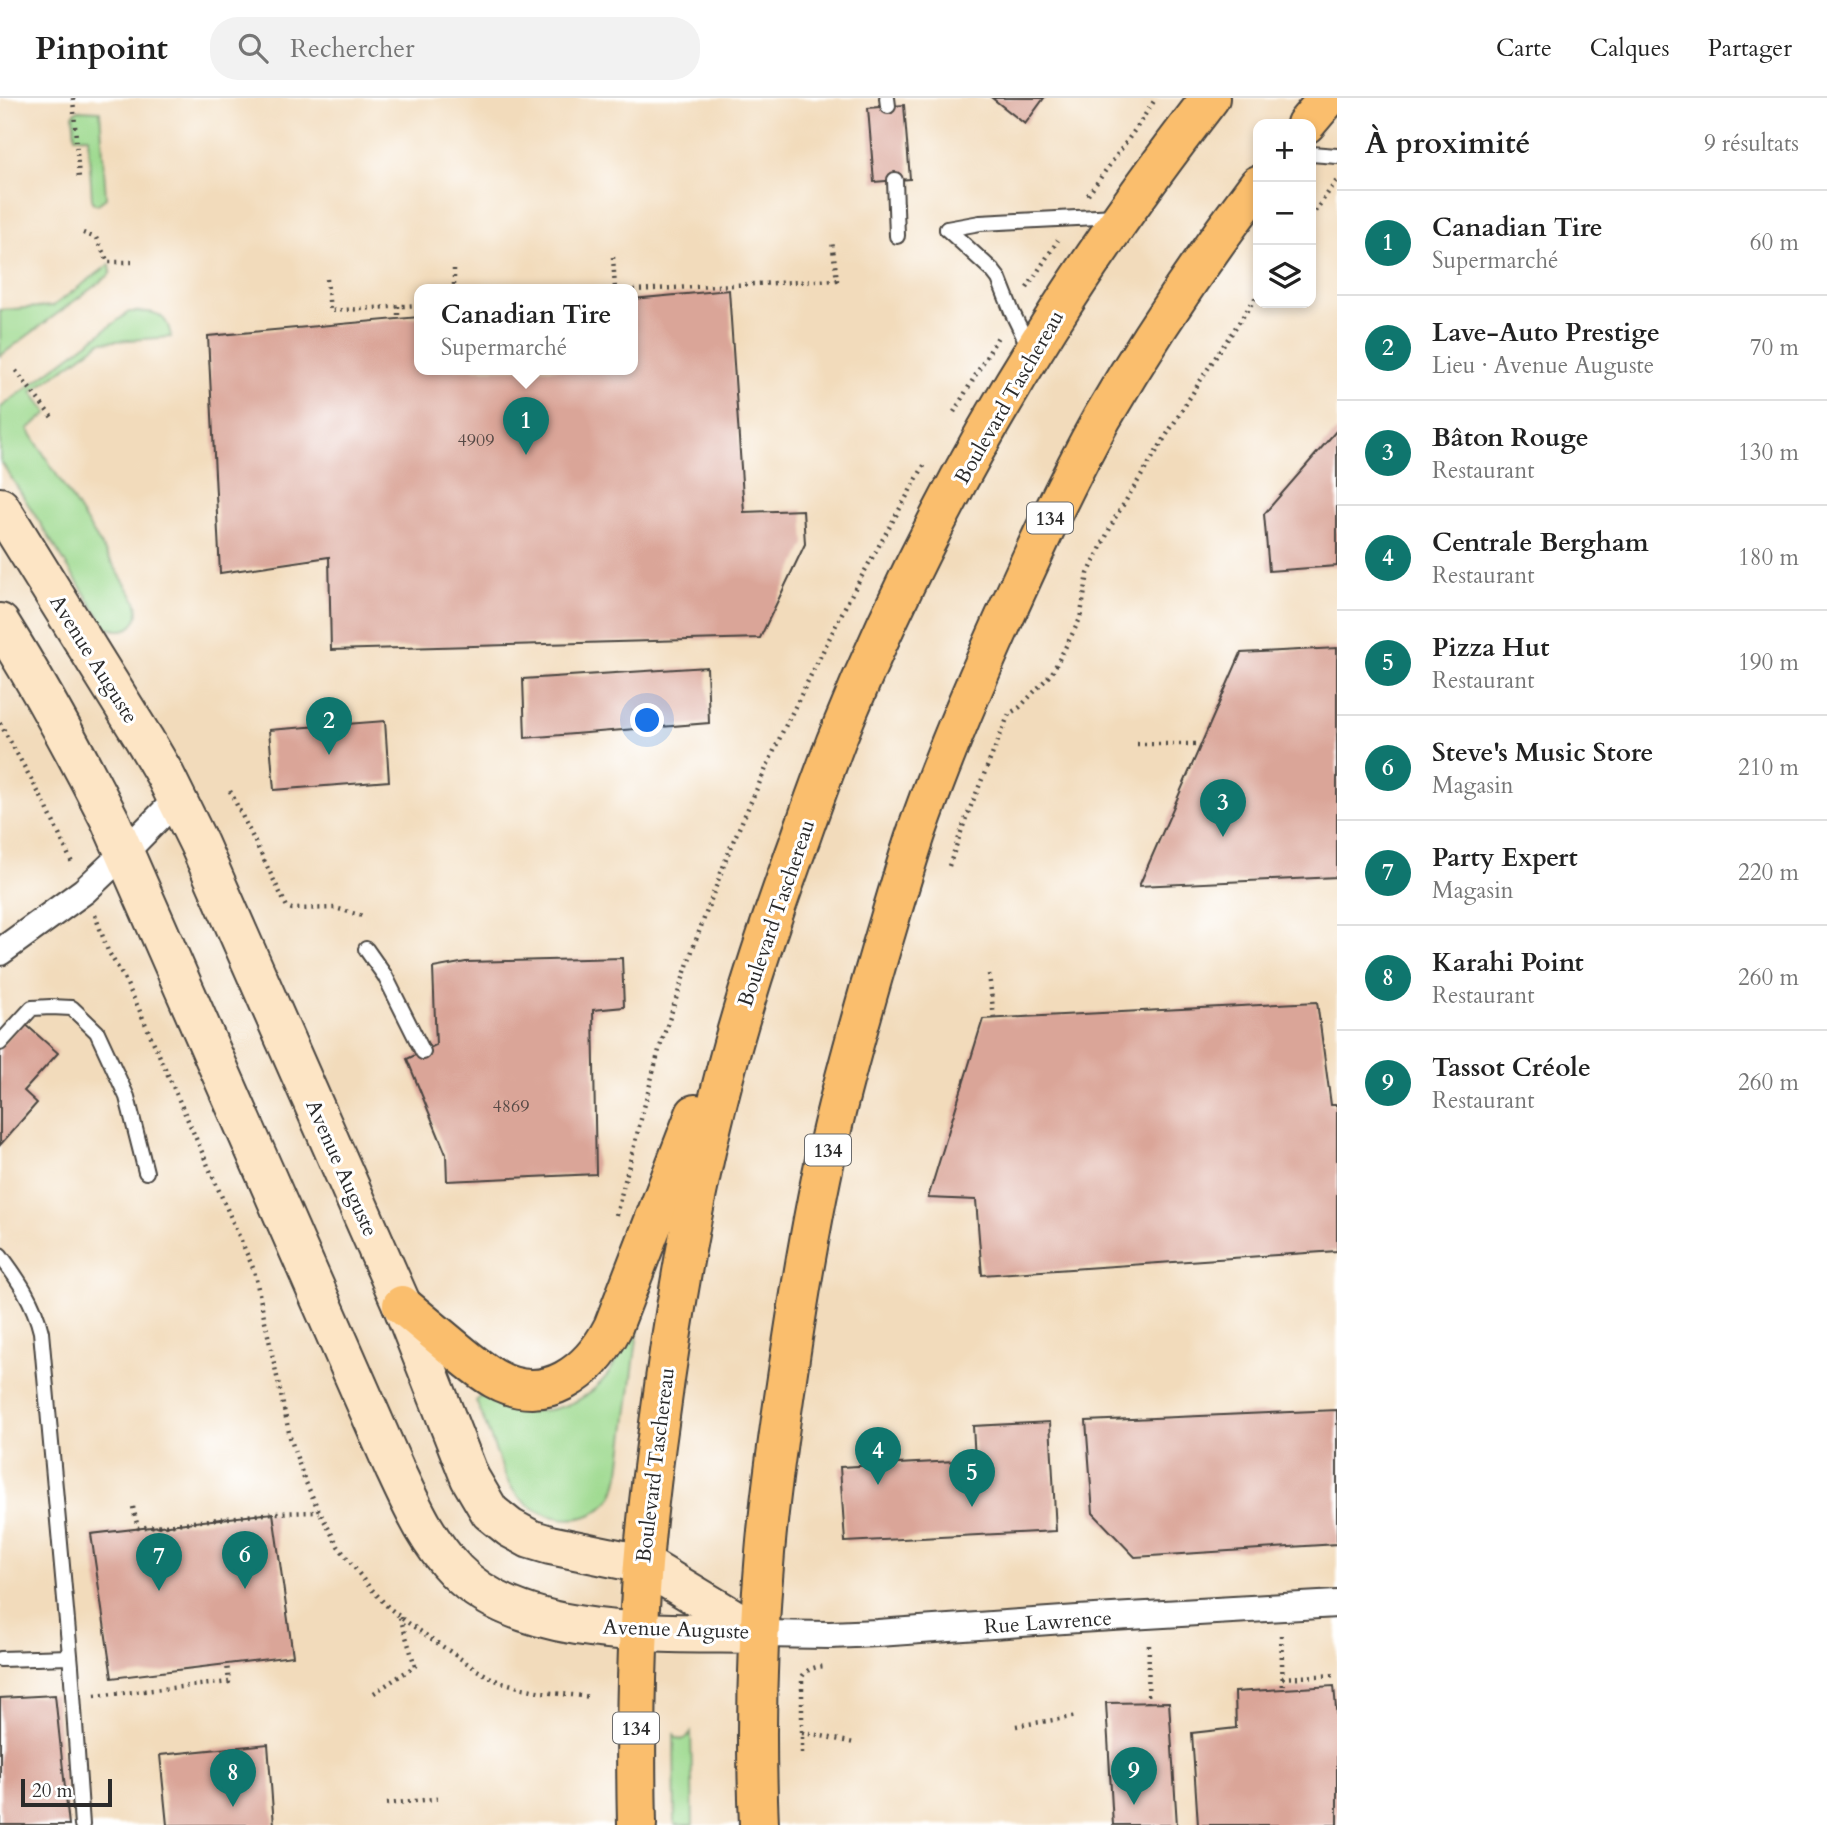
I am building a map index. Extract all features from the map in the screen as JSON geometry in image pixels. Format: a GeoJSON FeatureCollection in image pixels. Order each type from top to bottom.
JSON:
{"type":"FeatureCollection","features":[{"type":"Feature","properties":{"kind":"main road","name":"Boulevard Taschereau"},"geometry":{"type":"LineString","coordinates":[[637,1825],[636,1723],[643,1564],[668,1353],[695,1202],[724,1077],[775,906],[838,738],[904,589],[961,478],[1069,295],[1123,215],[1210,98]]}},
{"type":"Feature","properties":{"kind":"main road"},"geometry":{"type":"LineString","coordinates":[[1310,119],[1328,98]]}},
{"type":"Feature","properties":{"kind":"main road","name":"134"},"geometry":{"type":"LineString","coordinates":[[759,1825],[757,1723],[759,1634],[765,1551],[774,1469],[799,1302],[831,1133],[853,1047],[915,837],[982,667],[1038,543],[1082,456],[1129,373],[1181,290],[1253,192]]}},
{"type":"Feature","properties":{"kind":"main road","name":"Avenue Auguste"},"geometry":{"type":"LineString","coordinates":[[0,507],[144,739],[177,799],[402,1305],[470,1479],[490,1512],[510,1528],[539,1542],[643,1564],[759,1634]]}},
{"type":"Feature","properties":{"kind":"main road","name":"Avenue Auguste"},"geometry":{"type":"LineString","coordinates":[[0,622],[39,686],[110,820],[412,1508],[431,1541],[467,1581],[506,1606],[548,1620],[639,1632],[759,1634]]}},
{"type":"Feature","properties":{"kind":"main road"},"geometry":{"type":"LineString","coordinates":[[402,1305],[477,1367],[507,1384],[531,1388],[553,1386],[573,1376],[592,1359],[612,1327],[775,906]]}},
{"type":"Feature","properties":{"kind":"street"},"geometry":{"type":"LineString","coordinates":[[0,952],[85,891],[177,799]]}},
{"type":"Feature","properties":{"kind":"street","name":"Rue Lawrence"},"geometry":{"type":"LineString","coordinates":[[759,1634],[878,1633],[1337,1604]]}},
{"type":"Feature","properties":{"kind":"lane"},"geometry":{"type":"LineString","coordinates":[[1316,154],[1337,156]]}},
{"type":"Feature","properties":{"kind":"lane"},"geometry":{"type":"LineString","coordinates":[[895,180],[897,236]]}},
{"type":"Feature","properties":{"kind":"lane"},"geometry":{"type":"LineString","coordinates":[[1032,354],[999,279],[947,229],[980,223],[1123,215]]}},
{"type":"Feature","properties":{"kind":"lane"},"geometry":{"type":"LineString","coordinates":[[366,949],[385,976],[423,1052]]}},
{"type":"Feature","properties":{"kind":"lane"},"geometry":{"type":"LineString","coordinates":[[0,1043],[32,1008],[72,1008],[97,1032],[127,1097],[146,1172]]}},
{"type":"Feature","properties":{"kind":"lane"},"geometry":{"type":"LineString","coordinates":[[0,1255],[21,1282],[37,1315],[41,1332],[82,1825]]}},
{"type":"Feature","properties":{"kind":"lane"},"geometry":{"type":"LineString","coordinates":[[0,1659],[70,1657]]}},
{"type":"Feature","properties":{"kind":"path"},"geometry":{"type":"LineString","coordinates":[[73,98],[79,178]]}},
{"type":"Feature","properties":{"kind":"path"},"geometry":{"type":"LineString","coordinates":[[1086,197],[1156,98]]}},
{"type":"Feature","properties":{"kind":"path"},"geometry":{"type":"LineString","coordinates":[[1316,210],[1337,180]]}},
{"type":"Feature","properties":{"kind":"path"},"geometry":{"type":"LineString","coordinates":[[83,233],[96,238],[108,262],[132,262]]}},
{"type":"Feature","properties":{"kind":"path","name":"Boulevard Taschereau"},"geometry":{"type":"LineString","coordinates":[[1024,292],[1061,236]]}},
{"type":"Feature","properties":{"kind":"path"},"geometry":{"type":"LineString","coordinates":[[638,290],[837,280],[832,241]]}},
{"type":"Feature","properties":{"kind":"path"},"geometry":{"type":"LineString","coordinates":[[613,257],[615,284]]}},
{"type":"Feature","properties":{"kind":"path"},"geometry":{"type":"LineString","coordinates":[[454,269],[454,284]]}},
{"type":"Feature","properties":{"kind":"path"},"geometry":{"type":"LineString","coordinates":[[327,279],[330,311],[414,304]]}},
{"type":"Feature","properties":{"kind":"path"},"geometry":{"type":"LineString","coordinates":[[949,866],[1009,715],[1052,673],[1080,619],[1088,573],[1115,518],[1253,301]]}},
{"type":"Feature","properties":{"kind":"path"},"geometry":{"type":"LineString","coordinates":[[398,306],[398,319]]}},
{"type":"Feature","properties":{"kind":"path","name":"Boulevard Taschereau"},"geometry":{"type":"LineString","coordinates":[[949,421],[995,342]]}},
{"type":"Feature","properties":{"kind":"path"},"geometry":{"type":"LineString","coordinates":[[16,371],[54,420]]}},
{"type":"Feature","properties":{"kind":"path","name":"Boulevard Taschereau"},"geometry":{"type":"LineString","coordinates":[[614,1224],[659,1050],[731,846],[790,716],[843,610],[932,453]]}},
{"type":"Feature","properties":{"kind":"path"},"geometry":{"type":"LineString","coordinates":[[0,723],[62,839]]}},
{"type":"Feature","properties":{"kind":"path"},"geometry":{"type":"LineString","coordinates":[[1137,744],[1200,744]]}},
{"type":"Feature","properties":{"kind":"path"},"geometry":{"type":"LineString","coordinates":[[230,791],[287,907],[335,908],[363,916]]}},
{"type":"Feature","properties":{"kind":"path"},"geometry":{"type":"LineString","coordinates":[[104,936],[108,951],[129,988],[254,1270],[290,1437],[319,1513],[338,1546],[375,1594],[400,1617],[495,1680],[542,1692],[592,1697]]}},
{"type":"Feature","properties":{"kind":"path"},"geometry":{"type":"LineString","coordinates":[[989,974],[994,1018]]}},
{"type":"Feature","properties":{"kind":"path"},"geometry":{"type":"LineString","coordinates":[[133,1507],[138,1528],[273,1513],[319,1513]]}},
{"type":"Feature","properties":{"kind":"path"},"geometry":{"type":"LineString","coordinates":[[374,1693],[415,1666],[400,1617]]}},
{"type":"Feature","properties":{"kind":"path"},"geometry":{"type":"LineString","coordinates":[[1280,1635],[1283,1689]]}},
{"type":"Feature","properties":{"kind":"path"},"geometry":{"type":"LineString","coordinates":[[1148,1703],[1149,1644]]}},
{"type":"Feature","properties":{"kind":"path"},"geometry":{"type":"LineString","coordinates":[[73,1698],[229,1682],[227,1664]]}},
{"type":"Feature","properties":{"kind":"path"},"geometry":{"type":"LineString","coordinates":[[802,1754],[802,1677],[805,1671],[816,1667]]}},
{"type":"Feature","properties":{"kind":"path"},"geometry":{"type":"LineString","coordinates":[[1282,1678],[1337,1675]]}},
{"type":"Feature","properties":{"kind":"path"},"geometry":{"type":"LineString","coordinates":[[1016,1726],[1079,1716]]}},
{"type":"Feature","properties":{"kind":"path"},"geometry":{"type":"LineString","coordinates":[[802,1733],[855,1743]]}},
{"type":"Feature","properties":{"kind":"path"},"geometry":{"type":"LineString","coordinates":[[387,1804],[442,1798]]}},
{"type":"Feature","properties":{"kind":"green space"},"geometry":{"type":"Polygon","coordinates":[[[78,110],[100,111],[106,198],[98,204],[94,204],[92,199],[88,137],[75,137],[73,115],[78,110]]]}},
{"type":"Feature","properties":{"kind":"green space"},"geometry":{"type":"Polygon","coordinates":[[[110,264],[111,272],[108,276],[0,356],[0,310],[53,306],[110,264]]]}},
{"type":"Feature","properties":{"kind":"green space"},"geometry":{"type":"Polygon","coordinates":[[[129,312],[157,314],[166,322],[171,337],[101,342],[32,392],[48,413],[28,429],[136,601],[138,609],[135,621],[132,626],[121,630],[106,627],[0,460],[0,408],[129,312]]]}},
{"type":"Feature","properties":{"kind":"green space"},"geometry":{"type":"Polygon","coordinates":[[[631,1331],[638,1331],[620,1471],[613,1494],[598,1511],[585,1517],[557,1518],[531,1507],[509,1484],[476,1401],[483,1394],[498,1403],[531,1411],[547,1410],[578,1400],[605,1378],[631,1331]]]}},
{"type":"Feature","properties":{"kind":"green space"},"geometry":{"type":"Polygon","coordinates":[[[691,1732],[693,1825],[675,1825],[674,1733],[675,1737],[681,1740],[687,1738],[691,1732]]]}},
{"type":"Feature","properties":{"kind":"building"},"geometry":{"type":"Polygon","coordinates":[[[992,98],[1044,98],[1025,124],[992,98]]]}},
{"type":"Feature","properties":{"kind":"building"},"geometry":{"type":"Polygon","coordinates":[[[904,105],[910,179],[874,182],[868,108],[904,105]]]}},
{"type":"Feature","properties":{"kind":"building"},"geometry":{"type":"Polygon","coordinates":[[[729,290],[744,512],[803,510],[805,544],[760,638],[331,650],[329,557],[220,573],[208,336],[414,317],[414,375],[638,375],[638,299],[729,290]]]}},
{"type":"Feature","properties":{"kind":"building"},"geometry":{"type":"Polygon","coordinates":[[[1337,430],[1337,566],[1269,571],[1264,514],[1337,430]]]}},
{"type":"Feature","properties":{"kind":"building"},"geometry":{"type":"Polygon","coordinates":[[[1337,648],[1337,877],[1139,886],[1241,653],[1337,648]]]}},
{"type":"Feature","properties":{"kind":"building"},"geometry":{"type":"Polygon","coordinates":[[[707,667],[709,723],[525,738],[523,679],[707,667]]]}},
{"type":"Feature","properties":{"kind":"building"},"geometry":{"type":"Polygon","coordinates":[[[385,721],[389,781],[274,790],[269,730],[385,721]]]}},
{"type":"Feature","properties":{"kind":"building"},"geometry":{"type":"Polygon","coordinates":[[[622,958],[624,1007],[593,1010],[596,1174],[447,1181],[446,1154],[407,1059],[436,1045],[433,968],[466,962],[622,958]]]}},
{"type":"Feature","properties":{"kind":"building"},"geometry":{"type":"Polygon","coordinates":[[[1317,1002],[1331,1105],[1337,1105],[1337,1251],[982,1275],[976,1200],[928,1198],[983,1019],[1317,1002]]]}},
{"type":"Feature","properties":{"kind":"building"},"geometry":{"type":"Polygon","coordinates":[[[23,1022],[58,1053],[24,1091],[37,1103],[0,1145],[0,1047],[23,1022]]]}},
{"type":"Feature","properties":{"kind":"building"},"geometry":{"type":"Polygon","coordinates":[[[1337,1410],[1337,1544],[1135,1557],[1093,1513],[1086,1421],[1337,1410]]]}},
{"type":"Feature","properties":{"kind":"building"},"geometry":{"type":"Polygon","coordinates":[[[1050,1422],[1056,1531],[845,1542],[840,1467],[975,1460],[973,1426],[1050,1422]]]}},
{"type":"Feature","properties":{"kind":"building"},"geometry":{"type":"Polygon","coordinates":[[[273,1513],[293,1656],[112,1678],[91,1534],[273,1513]]]}},
{"type":"Feature","properties":{"kind":"building"},"geometry":{"type":"Polygon","coordinates":[[[1334,1686],[1337,1720],[1337,1825],[1198,1825],[1192,1733],[1236,1728],[1235,1692],[1334,1686]]]}},
{"type":"Feature","properties":{"kind":"building"},"geometry":{"type":"Polygon","coordinates":[[[55,1695],[69,1825],[0,1825],[0,1698],[55,1695]]]}},
{"type":"Feature","properties":{"kind":"building"},"geometry":{"type":"Polygon","coordinates":[[[1169,1702],[1177,1825],[1113,1825],[1106,1703],[1169,1702]]]}},
{"type":"Feature","properties":{"kind":"building"},"geometry":{"type":"Polygon","coordinates":[[[268,1744],[274,1825],[167,1825],[160,1755],[268,1744]]]}},
{"type":"Feature","properties":{"kind":"place","name":"Canadian Tire"},"geometry":{"type":"Point","coordinates":[526,455]}},
{"type":"Feature","properties":{"kind":"place","name":"Lave-Auto Prestige"},"geometry":{"type":"Point","coordinates":[329,755]}},
{"type":"Feature","properties":{"kind":"place","name":"Bâton Rouge"},"geometry":{"type":"Point","coordinates":[1223,837]}},
{"type":"Feature","properties":{"kind":"place","name":"Centrale Bergham"},"geometry":{"type":"Point","coordinates":[878,1485]}},
{"type":"Feature","properties":{"kind":"place","name":"Pizza Hut"},"geometry":{"type":"Point","coordinates":[972,1507]}},
{"type":"Feature","properties":{"kind":"place","name":"Steve's Music Store"},"geometry":{"type":"Point","coordinates":[245,1589]}},
{"type":"Feature","properties":{"kind":"place","name":"Party Expert"},"geometry":{"type":"Point","coordinates":[159,1591]}},
{"type":"Feature","properties":{"kind":"place","name":"Tassot Créole"},"geometry":{"type":"Point","coordinates":[1134,1805]}},
{"type":"Feature","properties":{"kind":"place","name":"Karahi Point"},"geometry":{"type":"Point","coordinates":[233,1807]}}]}
